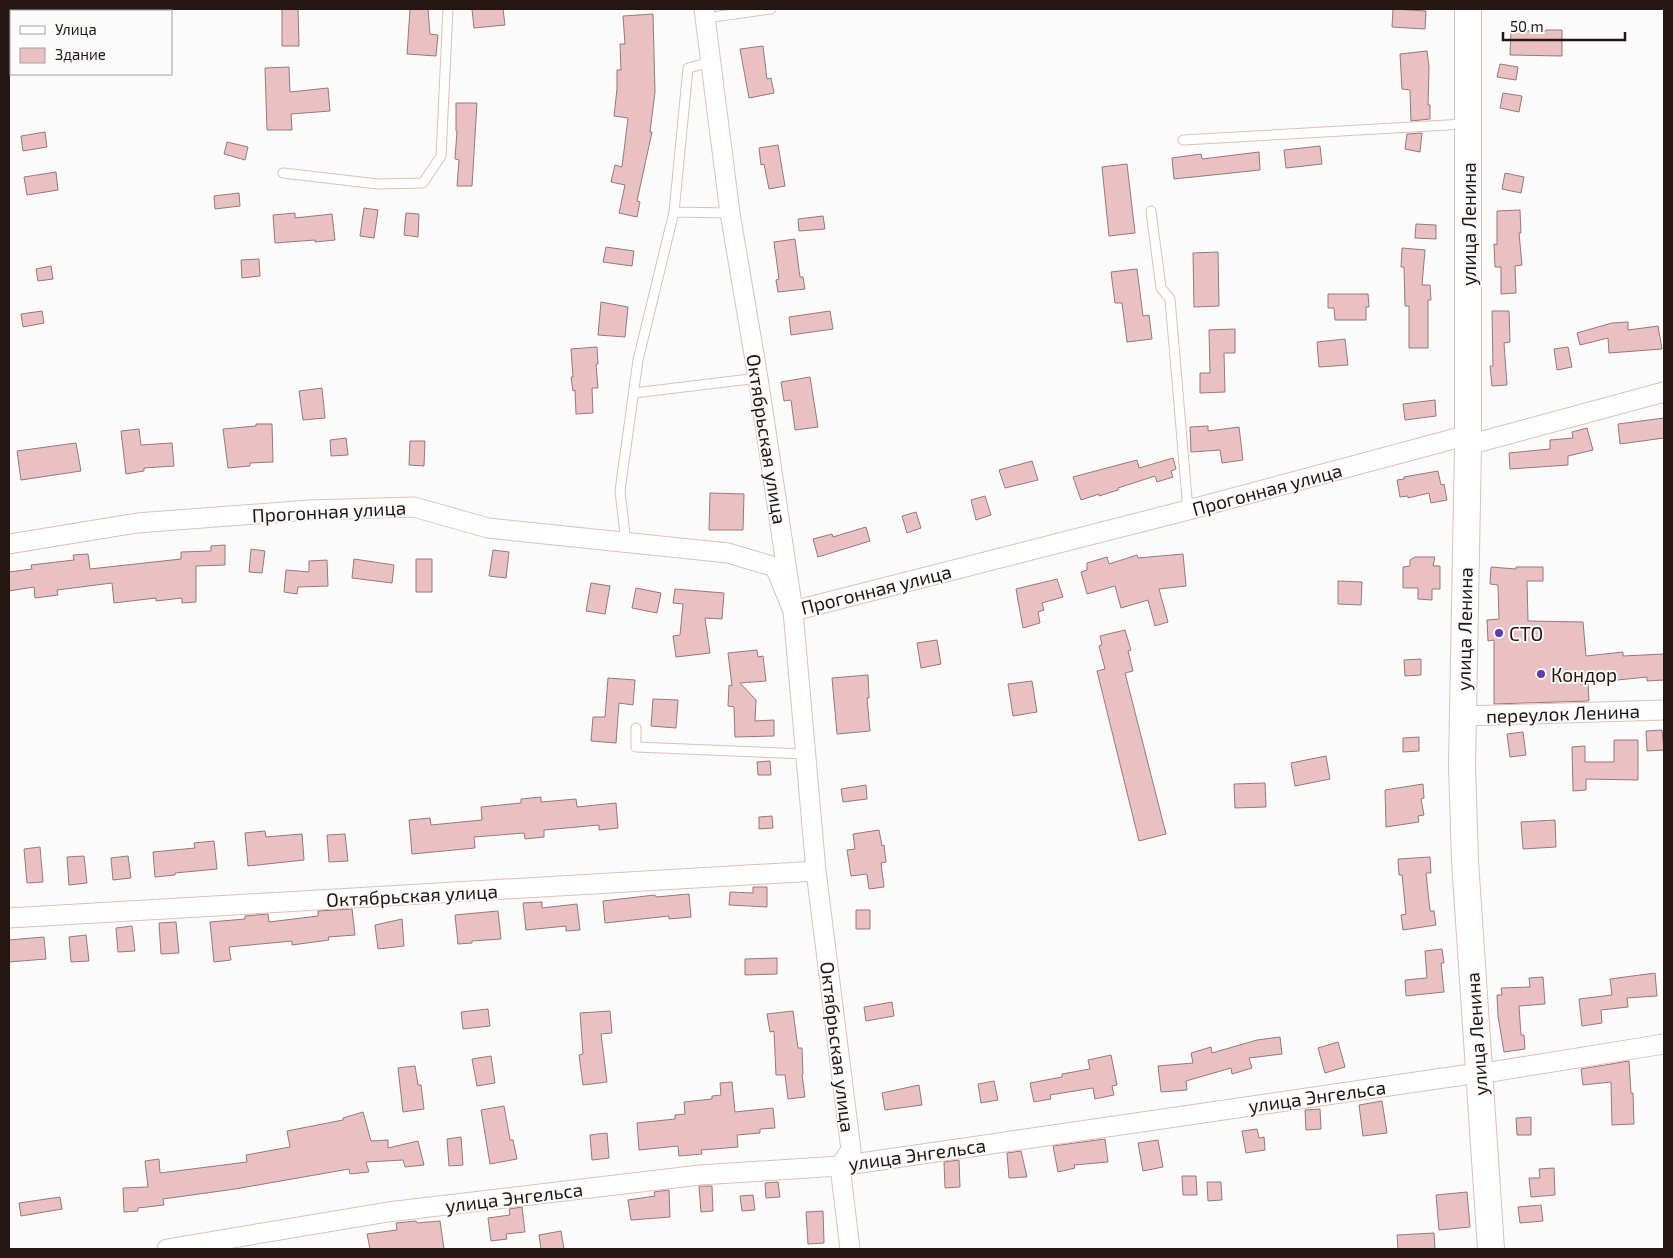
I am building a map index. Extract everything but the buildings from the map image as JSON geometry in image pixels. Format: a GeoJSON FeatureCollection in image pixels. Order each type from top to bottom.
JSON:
{"type":"FeatureCollection","features":[{"type":"Feature","properties":{"kind":"street","name":"улица Ленина"},"geometry":{"type":"LineString","coordinates":[[1468,9],[1468,445],[1463,716],[1465,861],[1491,1249]]}},
{"type":"Feature","properties":{"kind":"street","name":"Октябрьская улица"},"geometry":{"type":"LineString","coordinates":[[705,14],[730,213],[758,378],[793,611],[816,872],[851,1150],[840,1166]]}},
{"type":"Feature","properties":{"kind":"street","name":"Прогонная улица"},"geometry":{"type":"LineString","coordinates":[[9,544],[137,523],[308,510],[414,507],[488,528],[728,553],[775,567],[793,611],[1188,510],[1457,438],[1468,445],[1664,392]]}},
{"type":"Feature","properties":{"kind":"street","name":"переулок Ленина"},"geometry":{"type":"LineString","coordinates":[[1463,716],[1664,710]]}},
{"type":"Feature","properties":{"kind":"street","name":"Октябрьская улица"},"geometry":{"type":"LineString","coordinates":[[9,918],[816,872]]}},
{"type":"Feature","properties":{"kind":"street","name":"улица Энгельса"},"geometry":{"type":"LineString","coordinates":[[167,1249],[388,1212],[700,1175],[840,1166],[1464,1074],[1478,1074],[1664,1044]]}},
{"type":"Feature","properties":{"kind":"street"},"geometry":{"type":"LineString","coordinates":[[840,1166],[850,1249]]}},
{"type":"Feature","properties":{"kind":"lane"},"geometry":{"type":"LineString","coordinates":[[283,173],[378,184],[423,183],[441,156],[448,9]]}},
{"type":"Feature","properties":{"kind":"lane"},"geometry":{"type":"LineString","coordinates":[[705,14],[771,9]]}},
{"type":"Feature","properties":{"kind":"lane"},"geometry":{"type":"LineString","coordinates":[[626,543],[620,491],[638,360],[674,212],[688,68],[711,62]]}},
{"type":"Feature","properties":{"kind":"lane"},"geometry":{"type":"LineString","coordinates":[[1183,140],[1468,124]]}},
{"type":"Feature","properties":{"kind":"lane"},"geometry":{"type":"LineString","coordinates":[[1150,211],[1161,288],[1170,299],[1188,510]]}},
{"type":"Feature","properties":{"kind":"lane"},"geometry":{"type":"LineString","coordinates":[[674,212],[730,213]]}},
{"type":"Feature","properties":{"kind":"lane"},"geometry":{"type":"LineString","coordinates":[[634,393],[758,378]]}},
{"type":"Feature","properties":{"kind":"lane"},"geometry":{"type":"LineString","coordinates":[[636,728],[636,747],[806,754]]}},
{"type":"Feature","properties":{"kind":"place","name":"СТО"},"geometry":{"type":"Point","coordinates":[1499,633]}},
{"type":"Feature","properties":{"kind":"place","name":"Кондор"},"geometry":{"type":"Point","coordinates":[1541,674]}}]}
